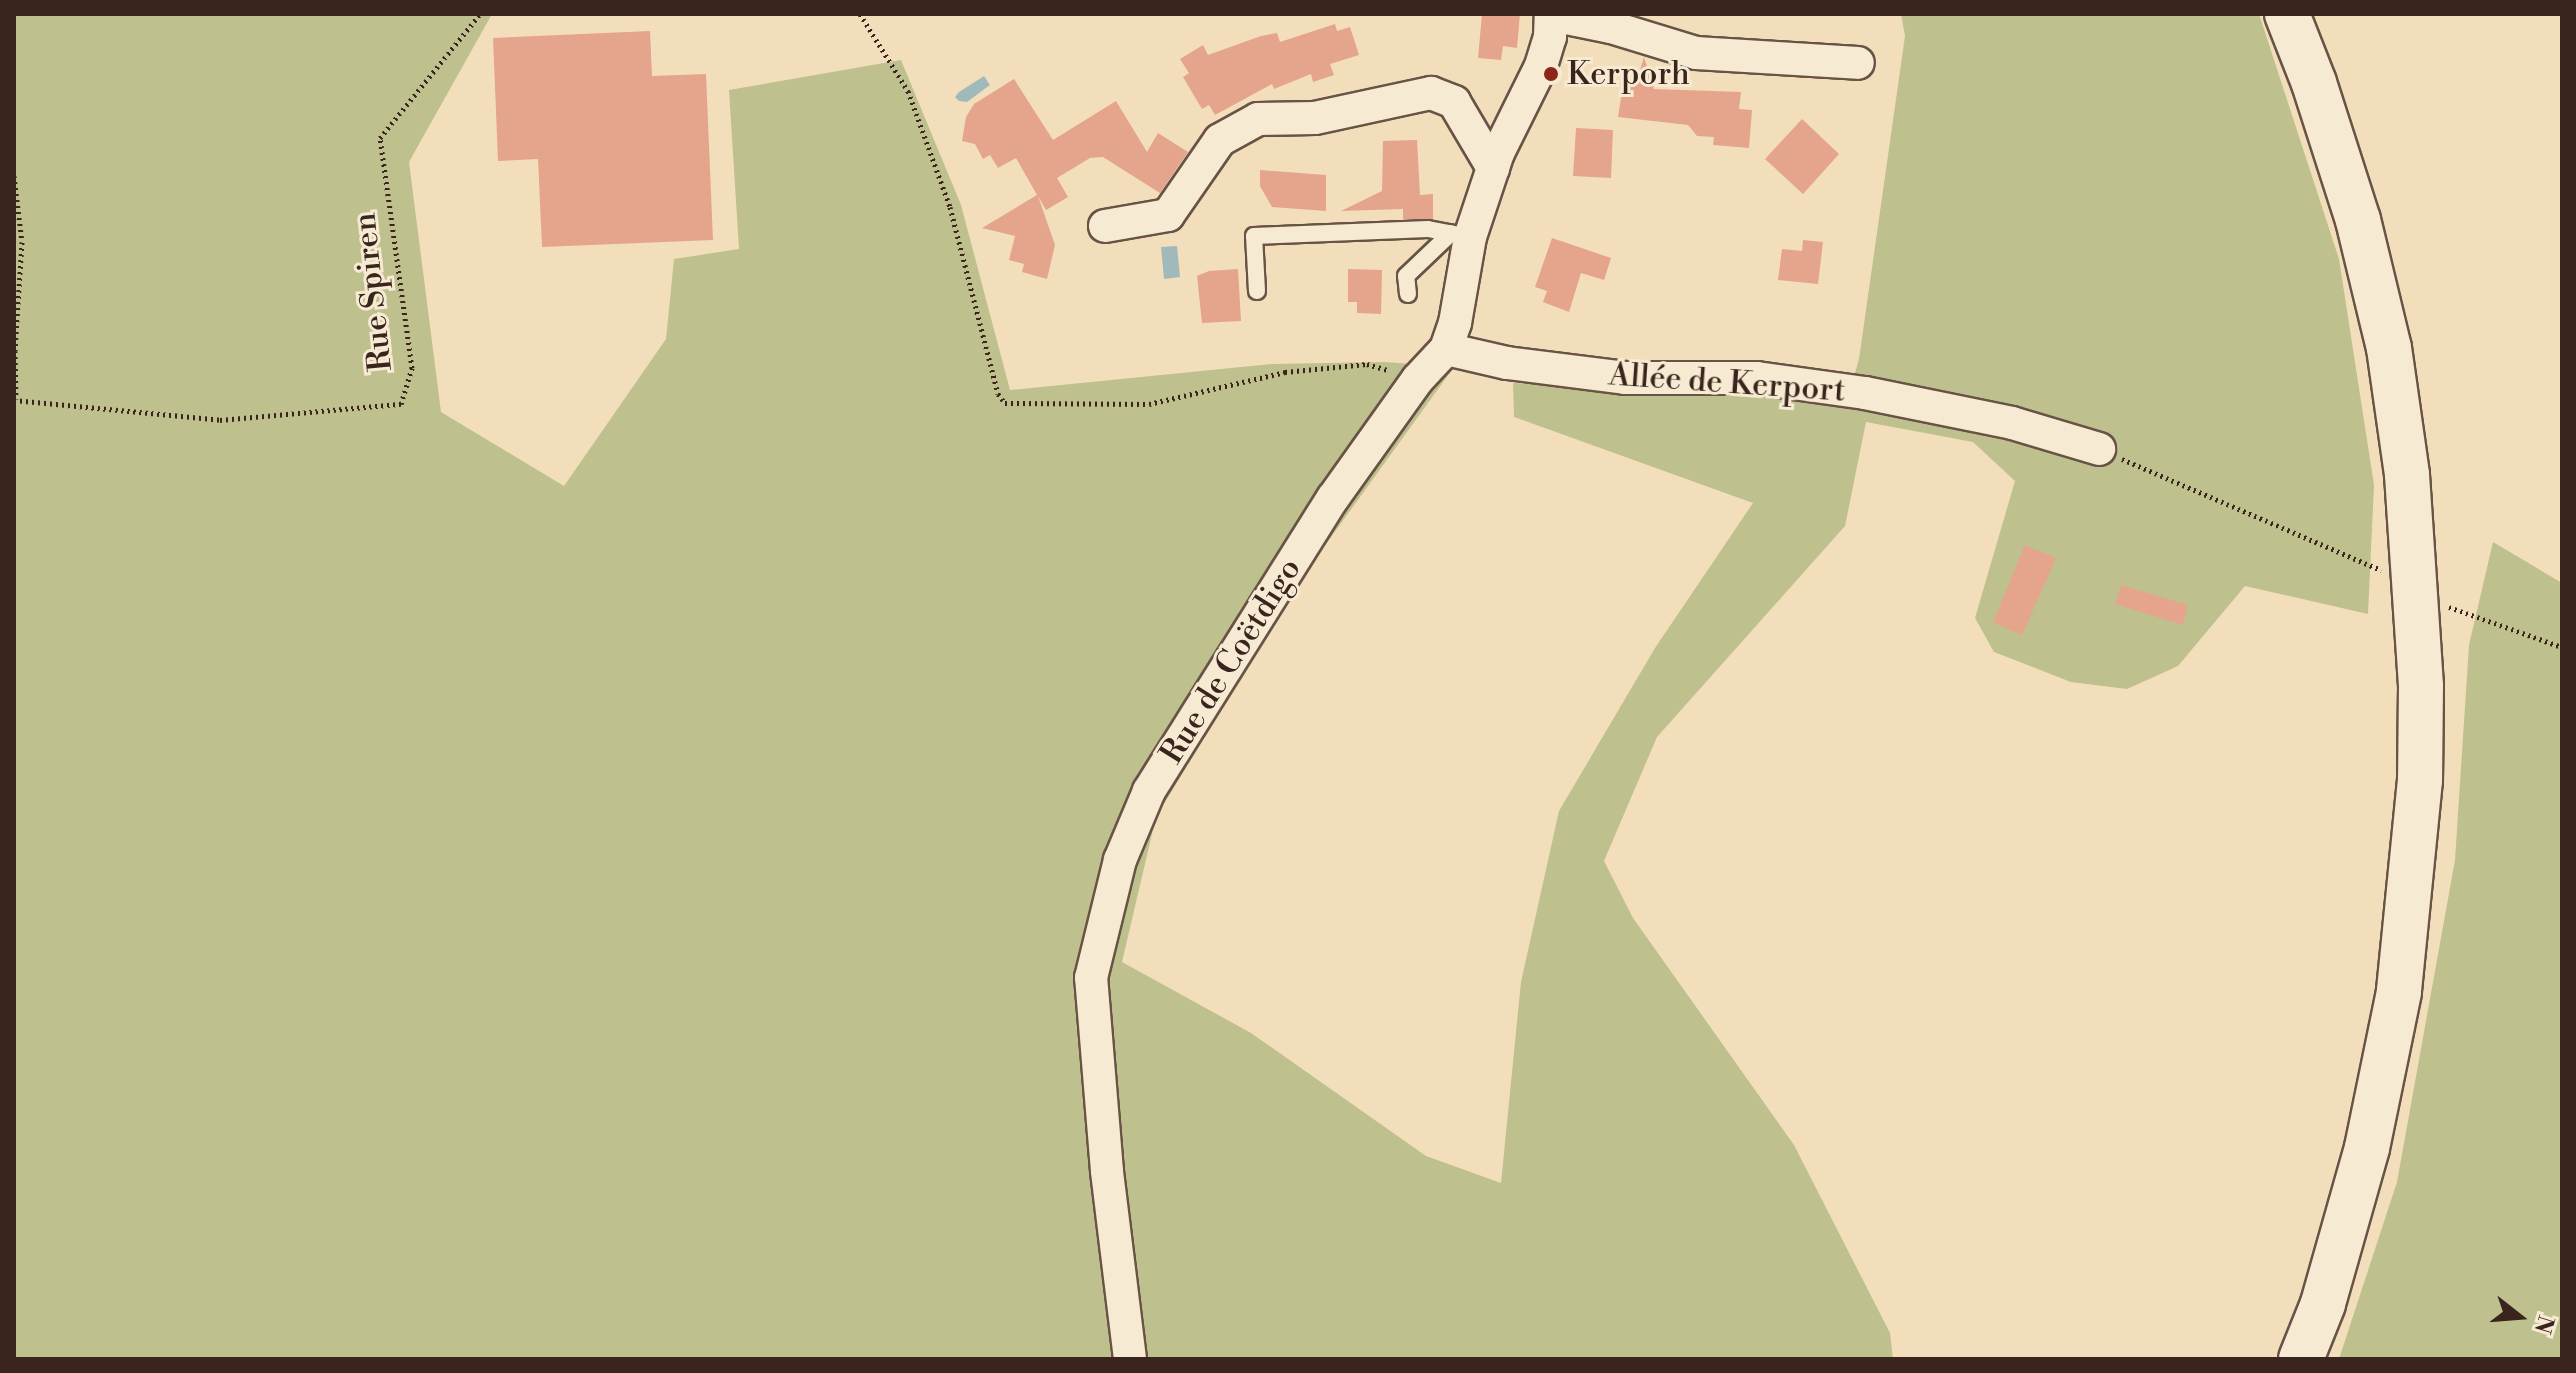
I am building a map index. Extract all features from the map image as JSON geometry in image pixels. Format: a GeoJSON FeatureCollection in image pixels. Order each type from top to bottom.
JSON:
{"type":"FeatureCollection","features":[{"type":"Feature","properties":{"kind":"main road"},"geometry":{"type":"LineString","coordinates":[[2287,14],[2314,83],[2358,220],[2389,348],[2407,475],[2417,586],[2420,780],[2399,992],[2367,1148],[2323,1304],[2301,1359]]}},
{"type":"Feature","properties":{"kind":"street","name":"Rue de Coëtdigo"},"geometry":{"type":"LineString","coordinates":[[1130,1359],[1107,1171],[1091,978],[1120,860],[1149,791],[1333,498],[1418,379],[1446,349],[1455,323],[1460,235],[1541,66],[1550,37],[1552,14]]}},
{"type":"Feature","properties":{"kind":"street"},"geometry":{"type":"LineString","coordinates":[[1552,14],[1611,27],[1696,53],[1858,63]]}},
{"type":"Feature","properties":{"kind":"street"},"geometry":{"type":"LineString","coordinates":[[1105,226],[1168,215],[1220,140],[1258,119],[1315,118],[1431,93],[1454,102],[1493,168]]}},
{"type":"Feature","properties":{"kind":"street","name":"Allée de Kerport"},"geometry":{"type":"LineString","coordinates":[[1446,349],[1507,363],[1625,378],[1757,378],[1865,393],[2012,423],[2099,449]]}},
{"type":"Feature","properties":{"kind":"lane"},"geometry":{"type":"LineString","coordinates":[[1257,291],[1254,236],[1428,229],[1460,235]]}},
{"type":"Feature","properties":{"kind":"lane"},"geometry":{"type":"LineString","coordinates":[[1408,294],[1406,276],[1460,235]]}},
{"type":"Feature","properties":{"kind":"path","name":"Rue Spiren"},"geometry":{"type":"LineString","coordinates":[[15,400],[220,420],[401,404],[412,368],[380,138],[480,14]]}},
{"type":"Feature","properties":{"kind":"path"},"geometry":{"type":"LineString","coordinates":[[860,14],[908,91],[950,207],[998,394],[1005,403],[1149,404],[1285,372],[1367,364],[1418,379]]}},
{"type":"Feature","properties":{"kind":"path"},"geometry":{"type":"LineString","coordinates":[[14,176],[22,242],[15,400]]}},
{"type":"Feature","properties":{"kind":"path"},"geometry":{"type":"LineString","coordinates":[[2099,449],[2417,586],[2455,611],[2562,647]]}},
{"type":"Feature","properties":{"kind":"green space"},"geometry":{"type":"Polygon","coordinates":[[[14,14],[492,14],[409,162],[441,412],[564,486],[666,339],[674,259],[739,249],[729,90],[901,60],[961,205],[1010,390],[1271,364],[1384,362],[1454,367],[1300,580],[1156,817],[1122,962],[1251,1033],[1426,1156],[1501,1183],[1521,982],[1559,811],[1655,648],[1753,503],[1514,417],[1513,383],[1847,401],[1859,359],[1905,36],[1901,14],[2259,14],[2339,259],[2374,485],[2368,614],[2245,586],[2178,666],[2127,689],[2071,682],[1994,652],[1975,618],[2015,481],[1973,442],[1866,422],[1845,526],[1657,737],[1604,861],[1633,918],[1794,1145],[1890,1333],[1893,1359],[14,1359],[14,14]]]}},
{"type":"Feature","properties":{"kind":"green space"},"geometry":{"type":"Polygon","coordinates":[[[2493,542],[2562,583],[2562,1359],[2339,1359],[2397,1182],[2455,860],[2469,645],[2493,542]]]}},
{"type":"Feature","properties":{"kind":"water"},"geometry":{"type":"Polygon","coordinates":[[[984,76],[990,85],[967,102],[955,97],[959,92],[984,76]]]}},
{"type":"Feature","properties":{"kind":"water"},"geometry":{"type":"Polygon","coordinates":[[[1177,246],[1180,277],[1164,279],[1161,247],[1177,246]]]}},
{"type":"Feature","properties":{"kind":"building"},"geometry":{"type":"Polygon","coordinates":[[[1482,14],[1520,14],[1517,48],[1503,46],[1501,60],[1478,58],[1482,14]]]}},
{"type":"Feature","properties":{"kind":"building"},"geometry":{"type":"Polygon","coordinates":[[[1335,24],[1337,31],[1350,27],[1359,55],[1330,64],[1334,75],[1313,82],[1311,74],[1274,89],[1272,84],[1215,115],[1209,105],[1202,109],[1183,77],[1189,73],[1180,59],[1203,45],[1208,55],[1261,36],[1277,33],[1280,42],[1335,24]]]}},
{"type":"Feature","properties":{"kind":"building"},"geometry":{"type":"Polygon","coordinates":[[[650,31],[652,76],[706,74],[713,240],[542,247],[538,159],[498,161],[493,38],[650,31]]]}},
{"type":"Feature","properties":{"kind":"building"},"geometry":{"type":"Polygon","coordinates":[[[1644,57],[1654,89],[1741,92],[1739,109],[1752,110],[1749,148],[1713,145],[1714,137],[1697,136],[1688,125],[1618,117],[1623,85],[1635,87],[1644,57]]]}},
{"type":"Feature","properties":{"kind":"building"},"geometry":{"type":"Polygon","coordinates":[[[1014,79],[1053,140],[1116,101],[1147,152],[1158,133],[1188,152],[1160,193],[1103,157],[1090,158],[1057,178],[1068,197],[1046,210],[1038,196],[1055,245],[1047,279],[1022,272],[1024,264],[1009,260],[1015,236],[982,228],[1037,195],[1016,158],[998,168],[990,155],[983,159],[975,144],[962,141],[966,117],[974,104],[1014,79]]]}},
{"type":"Feature","properties":{"kind":"building"},"geometry":{"type":"Polygon","coordinates":[[[1802,119],[1839,154],[1803,194],[1765,159],[1802,119]]]}},
{"type":"Feature","properties":{"kind":"building"},"geometry":{"type":"Polygon","coordinates":[[[1576,128],[1613,130],[1611,178],[1573,176],[1576,128]]]}},
{"type":"Feature","properties":{"kind":"building"},"geometry":{"type":"Polygon","coordinates":[[[1417,140],[1420,195],[1433,194],[1433,219],[1403,219],[1403,209],[1341,211],[1382,191],[1383,141],[1417,140]]]}},
{"type":"Feature","properties":{"kind":"building"},"geometry":{"type":"Polygon","coordinates":[[[1260,170],[1326,175],[1326,211],[1272,207],[1260,186],[1260,170]]]}},
{"type":"Feature","properties":{"kind":"building"},"geometry":{"type":"Polygon","coordinates":[[[1552,238],[1611,258],[1604,280],[1581,273],[1569,312],[1543,302],[1547,291],[1535,287],[1552,238]]]}},
{"type":"Feature","properties":{"kind":"building"},"geometry":{"type":"Polygon","coordinates":[[[1803,240],[1823,242],[1818,284],[1778,280],[1782,249],[1802,251],[1803,240]]]}},
{"type":"Feature","properties":{"kind":"building"},"geometry":{"type":"Polygon","coordinates":[[[1238,269],[1241,321],[1202,323],[1197,276],[1209,271],[1238,269]]]}},
{"type":"Feature","properties":{"kind":"building"},"geometry":{"type":"Polygon","coordinates":[[[1348,269],[1382,270],[1381,314],[1357,313],[1357,302],[1348,302],[1348,269]]]}},
{"type":"Feature","properties":{"kind":"building"},"geometry":{"type":"Polygon","coordinates":[[[2025,545],[2056,558],[2022,635],[1993,622],[2025,545]]]}},
{"type":"Feature","properties":{"kind":"building"},"geometry":{"type":"Polygon","coordinates":[[[2121,585],[2188,605],[2183,625],[2115,604],[2121,585]]]}},
{"type":"Feature","properties":{"kind":"place","name":"Kerporh"},"geometry":{"type":"Point","coordinates":[1551,74]}}]}
